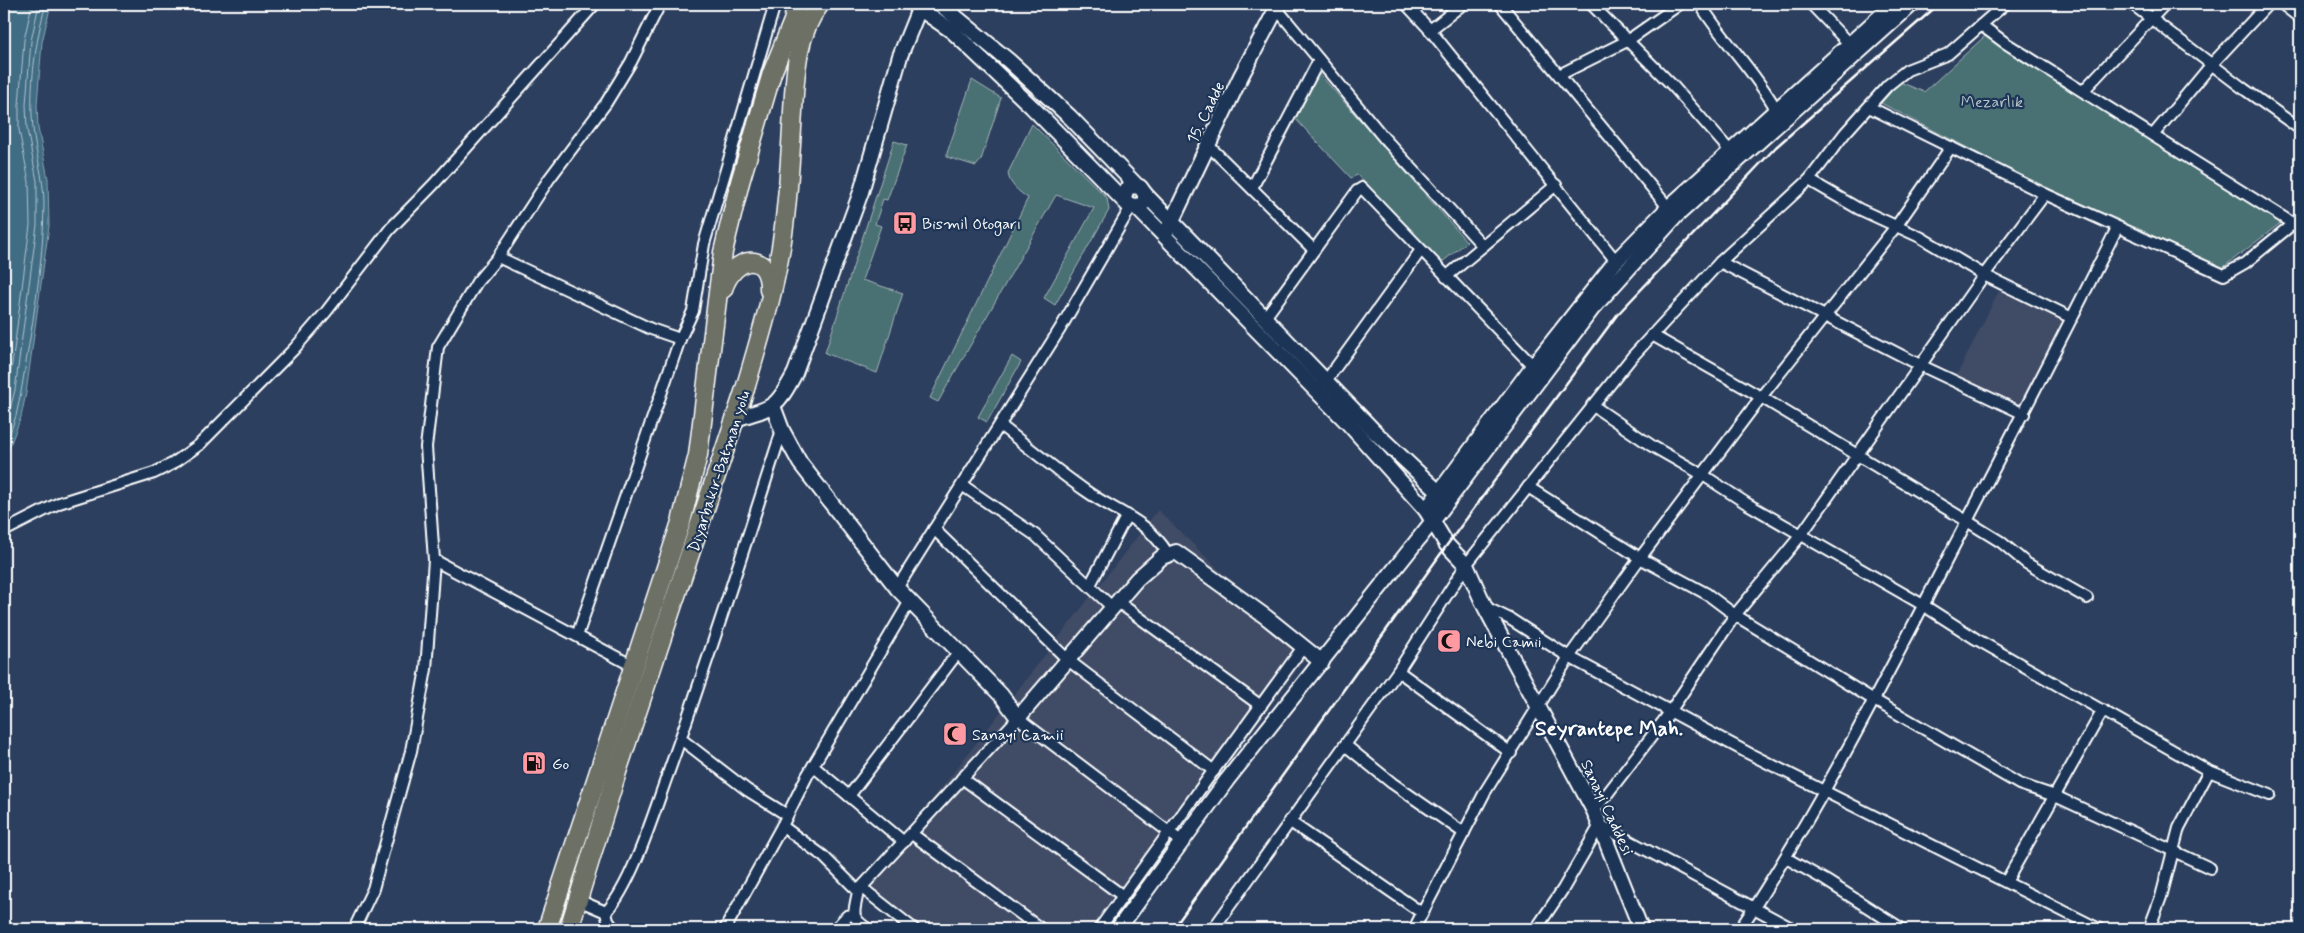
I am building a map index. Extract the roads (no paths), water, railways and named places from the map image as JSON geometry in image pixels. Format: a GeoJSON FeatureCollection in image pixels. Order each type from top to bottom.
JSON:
{"type":"FeatureCollection","features":[{"type":"Feature","properties":{"kind":"highway","name":"Diyarbakır-Batman yolu"},"geometry":{"type":"LineString","coordinates":[[547,929],[689,493],[698,455],[723,252],[740,182],[772,74],[793,21],[797,4]]}},
{"type":"Feature","properties":{"kind":"highway","name":"Diyarbakır-Batman yolu"},"geometry":{"type":"LineString","coordinates":[[569,929],[616,772],[735,419],[768,303],[783,233],[798,53],[813,13],[820,4]]}},
{"type":"Feature","properties":{"kind":"highway"},"geometry":{"type":"LineString","coordinates":[[716,308],[726,277],[741,263],[751,262],[760,265],[769,278],[768,303]]}},
{"type":"Feature","properties":{"kind":"street"},"geometry":{"type":"LineString","coordinates":[[4,531],[59,503],[154,473],[172,464],[199,445],[294,349],[326,312],[390,229],[434,184],[595,4]]}},
{"type":"Feature","properties":{"kind":"street"},"geometry":{"type":"LineString","coordinates":[[354,929],[373,889],[411,751],[426,669],[434,560],[426,447],[438,347],[477,282],[498,257],[549,179],[606,103],[631,62],[660,4]]}},
{"type":"Feature","properties":{"kind":"street"},"geometry":{"type":"LineString","coordinates":[[577,636],[680,339],[694,311],[704,244],[775,4]]}},
{"type":"Feature","properties":{"kind":"street"},"geometry":{"type":"LineString","coordinates":[[940,4],[1009,61],[1070,117],[1264,319],[1322,387]]}},
{"type":"Feature","properties":{"kind":"street"},"geometry":{"type":"LineString","coordinates":[[1406,4],[1430,30],[1616,261]]}},
{"type":"Feature","properties":{"kind":"street"},"geometry":{"type":"LineString","coordinates":[[1430,30],[1463,4]]}},
{"type":"Feature","properties":{"kind":"street"},"geometry":{"type":"LineString","coordinates":[[1500,4],[1672,212]]}},
{"type":"Feature","properties":{"kind":"street"},"geometry":{"type":"LineString","coordinates":[[1591,4],[1672,86],[1730,151]]}},
{"type":"Feature","properties":{"kind":"street"},"geometry":{"type":"LineString","coordinates":[[1559,75],[1627,41],[1680,4]]}},
{"type":"Feature","properties":{"kind":"street"},"geometry":{"type":"LineString","coordinates":[[1700,4],[1731,47],[1759,80],[1776,109]]}},
{"type":"Feature","properties":{"kind":"street"},"geometry":{"type":"LineString","coordinates":[[1811,4],[1853,48]]}},
{"type":"Feature","properties":{"kind":"street"},"geometry":{"type":"LineString","coordinates":[[1118,929],[1227,780],[1322,662],[1429,516],[1533,366],[1616,261],[1853,48],[1894,4]]}},
{"type":"Feature","properties":{"kind":"street"},"geometry":{"type":"LineString","coordinates":[[1443,496],[1672,212],[1730,151],[1776,109],[1912,4]]}},
{"type":"Feature","properties":{"kind":"street"},"geometry":{"type":"LineString","coordinates":[[1213,929],[1398,671],[1466,566],[1592,405],[1652,335],[1720,262],[1809,180],[1845,133],[1888,85],[1907,70],[1948,54],[2005,4]]}},
{"type":"Feature","properties":{"kind":"street"},"geometry":{"type":"LineString","coordinates":[[2132,4],[2300,129]]}},
{"type":"Feature","properties":{"kind":"street"},"geometry":{"type":"LineString","coordinates":[[2083,91],[2165,4]]}},
{"type":"Feature","properties":{"kind":"street"},"geometry":{"type":"LineString","coordinates":[[2154,134],[2212,64],[2268,4]]}},
{"type":"Feature","properties":{"kind":"street"},"geometry":{"type":"LineString","coordinates":[[2282,4],[2300,18]]}},
{"type":"Feature","properties":{"kind":"street"},"geometry":{"type":"LineString","coordinates":[[735,419],[774,406],[782,399],[798,364],[861,192],[900,56],[917,5],[952,31],[1322,387],[1376,433],[1443,496]]}},
{"type":"Feature","properties":{"kind":"street"},"geometry":{"type":"LineString","coordinates":[[1278,6],[1319,60],[1384,138],[1483,246]]}},
{"type":"Feature","properties":{"kind":"street","name":"15. Cadde"},"geometry":{"type":"LineString","coordinates":[[1164,236],[1278,6]]}},
{"type":"Feature","properties":{"kind":"street"},"geometry":{"type":"LineString","coordinates":[[1869,107],[2045,194],[2224,275],[2245,264],[2298,223],[2083,91],[1981,25]]}},
{"type":"Feature","properties":{"kind":"street"},"geometry":{"type":"LineString","coordinates":[[1252,188],[1319,60]]}},
{"type":"Feature","properties":{"kind":"street"},"geometry":{"type":"LineString","coordinates":[[1208,145],[1314,250]]}},
{"type":"Feature","properties":{"kind":"street"},"geometry":{"type":"LineString","coordinates":[[1414,929],[1485,792],[1569,657],[1640,558],[1761,397],[1897,225],[1950,147]]}},
{"type":"Feature","properties":{"kind":"street"},"geometry":{"type":"LineString","coordinates":[[1809,180],[1859,209],[1897,225],[1984,275],[2072,318]]}},
{"type":"Feature","properties":{"kind":"street"},"geometry":{"type":"LineString","coordinates":[[1446,277],[1556,185]]}},
{"type":"Feature","properties":{"kind":"street"},"geometry":{"type":"LineString","coordinates":[[1131,205],[1124,193],[1128,188],[1141,190]]}},
{"type":"Feature","properties":{"kind":"street"},"geometry":{"type":"LineString","coordinates":[[1264,319],[1357,191],[1362,188],[1533,366]]}},
{"type":"Feature","properties":{"kind":"street"},"geometry":{"type":"LineString","coordinates":[[897,588],[1060,329],[1131,205],[1144,202],[1141,190]]}},
{"type":"Feature","properties":{"kind":"street"},"geometry":{"type":"LineString","coordinates":[[1594,811],[1628,770],[1735,615],[1801,535],[1856,455],[1896,403],[1920,365],[1984,275],[2045,194]]}},
{"type":"Feature","properties":{"kind":"street"},"geometry":{"type":"LineString","coordinates":[[1740,929],[1786,858],[1874,700],[2024,414],[2117,228]]}},
{"type":"Feature","properties":{"kind":"street"},"geometry":{"type":"LineString","coordinates":[[1322,387],[1421,250]]}},
{"type":"Feature","properties":{"kind":"street"},"geometry":{"type":"LineString","coordinates":[[498,257],[651,329],[680,339]]}},
{"type":"Feature","properties":{"kind":"street"},"geometry":{"type":"LineString","coordinates":[[1720,262],[1920,365],[2024,414]]}},
{"type":"Feature","properties":{"kind":"street"},"geometry":{"type":"LineString","coordinates":[[1652,335],[1761,397],[1967,521],[2001,542],[2026,563],[2088,598]]}},
{"type":"Feature","properties":{"kind":"street","name":"Sanayi Caddesi"},"geometry":{"type":"LineString","coordinates":[[1322,387],[1429,516],[1447,545],[1466,566],[1485,607],[1594,811],[1641,929]]}},
{"type":"Feature","properties":{"kind":"street"},"geometry":{"type":"LineString","coordinates":[[1592,405],[1652,446],[1703,475],[1746,504],[1923,605],[1976,639],[2209,771],[2270,795]]}},
{"type":"Feature","properties":{"kind":"street"},"geometry":{"type":"LineString","coordinates":[[774,406],[782,430],[800,463],[897,588],[1001,695],[1018,718],[1182,842]]}},
{"type":"Feature","properties":{"kind":"street"},"geometry":{"type":"LineString","coordinates":[[1000,425],[1076,484],[1151,530],[1168,554]]}},
{"type":"Feature","properties":{"kind":"street"},"geometry":{"type":"LineString","coordinates":[[606,912],[618,897],[644,838],[681,739],[782,430]]}},
{"type":"Feature","properties":{"kind":"street"},"geometry":{"type":"LineString","coordinates":[[962,485],[1035,535],[1115,605],[1261,706]]}},
{"type":"Feature","properties":{"kind":"street"},"geometry":{"type":"LineString","coordinates":[[1528,487],[1640,558],[1706,594],[1735,615],[1874,700],[2019,784],[2055,796],[2210,868]]}},
{"type":"Feature","properties":{"kind":"street"},"geometry":{"type":"LineString","coordinates":[[1090,585],[1127,516]]}},
{"type":"Feature","properties":{"kind":"street"},"geometry":{"type":"LineString","coordinates":[[934,529],[1068,660],[1214,771]]}},
{"type":"Feature","properties":{"kind":"street"},"geometry":{"type":"LineString","coordinates":[[868,929],[856,922],[853,915],[860,890],[1018,718],[1137,579],[1168,554],[1176,552],[1266,617],[1322,662]]}},
{"type":"Feature","properties":{"kind":"street"},"geometry":{"type":"LineString","coordinates":[[434,560],[633,666]]}},
{"type":"Feature","properties":{"kind":"street"},"geometry":{"type":"LineString","coordinates":[[726,929],[813,766],[910,601]]}},
{"type":"Feature","properties":{"kind":"street"},"geometry":{"type":"LineString","coordinates":[[1485,607],[1510,620],[1569,657],[1670,711],[1824,791],[2099,929]]}},
{"type":"Feature","properties":{"kind":"street"},"geometry":{"type":"LineString","coordinates":[[1099,929],[1303,647]]}},
{"type":"Feature","properties":{"kind":"street"},"geometry":{"type":"LineString","coordinates":[[849,796],[959,651]]}},
{"type":"Feature","properties":{"kind":"street"},"geometry":{"type":"LineString","coordinates":[[1398,671],[1511,753]]}},
{"type":"Feature","properties":{"kind":"street"},"geometry":{"type":"LineString","coordinates":[[2006,882],[2103,710]]}},
{"type":"Feature","properties":{"kind":"street"},"geometry":{"type":"LineString","coordinates":[[681,739],[747,790],[788,815]]}},
{"type":"Feature","properties":{"kind":"street"},"geometry":{"type":"LineString","coordinates":[[1345,745],[1392,783],[1464,833]]}},
{"type":"Feature","properties":{"kind":"street"},"geometry":{"type":"LineString","coordinates":[[813,766],[904,842]]}},
{"type":"Feature","properties":{"kind":"street"},"geometry":{"type":"LineString","coordinates":[[2149,929],[2161,897],[2178,828],[2209,771]]}},
{"type":"Feature","properties":{"kind":"street"},"geometry":{"type":"LineString","coordinates":[[962,778],[1123,896]]}},
{"type":"Feature","properties":{"kind":"street"},"geometry":{"type":"LineString","coordinates":[[1289,821],[1422,913]]}},
{"type":"Feature","properties":{"kind":"street"},"geometry":{"type":"LineString","coordinates":[[1536,929],[1563,890],[1600,825],[1793,929]]}},
{"type":"Feature","properties":{"kind":"street"},"geometry":{"type":"LineString","coordinates":[[782,826],[823,856],[860,890],[914,929]]}},
{"type":"Feature","properties":{"kind":"street"},"geometry":{"type":"LineString","coordinates":[[912,834],[1041,929]]}},
{"type":"Feature","properties":{"kind":"street"},"geometry":{"type":"LineString","coordinates":[[1786,858],[1825,880],[1902,929]]}},
{"type":"Feature","properties":{"kind":"street"},"geometry":{"type":"LineString","coordinates":[[578,900],[606,912]]}},
{"type":"Feature","properties":{"kind":"street"},"geometry":{"type":"LineString","coordinates":[[606,912],[608,921],[614,929]]}},
{"type":"Feature","properties":{"kind":"street"},"geometry":{"type":"LineString","coordinates":[[835,929],[847,916],[853,915]]}},
{"type":"Feature","properties":{"kind":"water"},"geometry":{"type":"Polygon","coordinates":[[[4,4],[51,4],[42,42],[37,104],[38,128],[48,179],[49,226],[26,393],[21,417],[4,461],[4,4]]]}},
{"type":"Feature","properties":{"kind":"railway"},"geometry":{"type":"LineString","coordinates":[[1173,929],[1447,545],[1617,315],[1776,147],[1939,4]]}},
{"type":"Feature","properties":{"kind":"place","name":"Bismil Otogarı"},"geometry":{"type":"Point","coordinates":[905,223]}},
{"type":"Feature","properties":{"kind":"place","name":"Nebi Camii"},"geometry":{"type":"Point","coordinates":[1449,641]}},
{"type":"Feature","properties":{"kind":"place","name":"Sanayi Camii"},"geometry":{"type":"Point","coordinates":[955,734]}},
{"type":"Feature","properties":{"kind":"place","name":"Go"},"geometry":{"type":"Point","coordinates":[534,763]}},
{"type":"Feature","properties":{"kind":"district","name":"Seyrantepe Mah."},"geometry":{"type":"Point","coordinates":[1609,728]}},
{"type":"Feature","properties":{"kind":"park label","name":"Mezarlık"},"geometry":{"type":"Point","coordinates":[1992,101]}}]}
